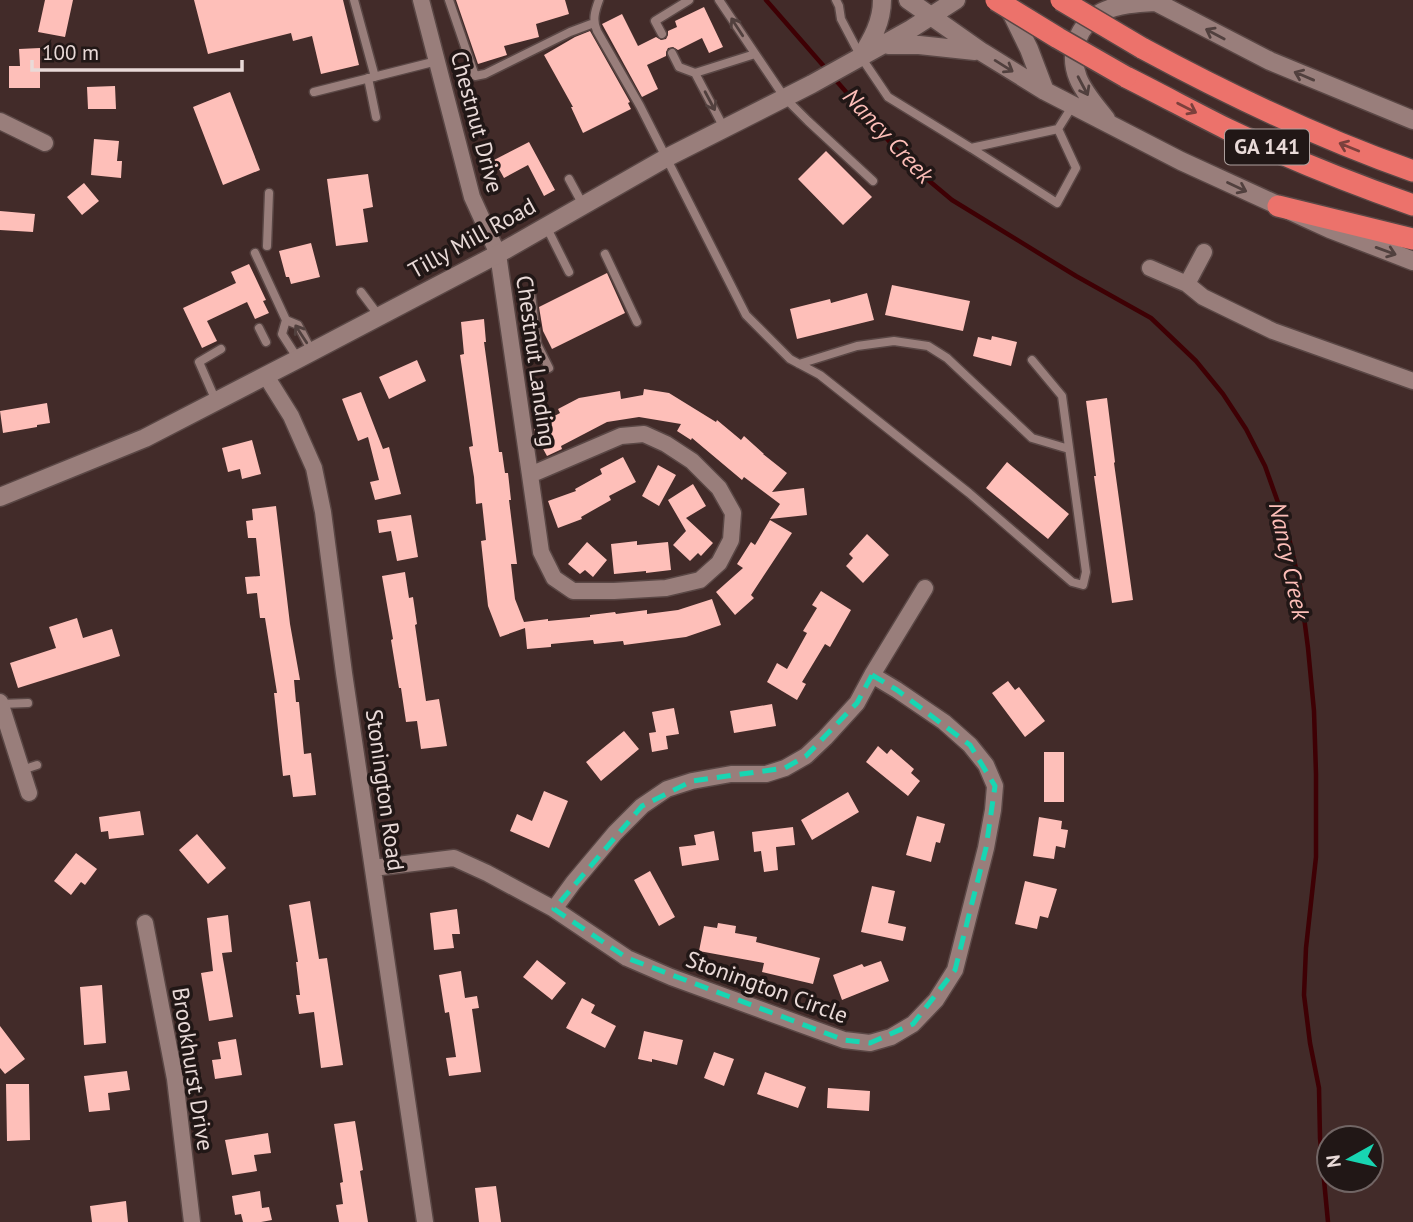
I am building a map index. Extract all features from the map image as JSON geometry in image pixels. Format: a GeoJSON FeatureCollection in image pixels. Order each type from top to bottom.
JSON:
{"type":"FeatureCollection","features":[{"type":"Feature","properties":{"kind":"highway","name":"GA 141"},"geometry":{"type":"LineString","coordinates":[[996,0],[1126,77],[1227,129],[1288,157],[1413,205]]}},
{"type":"Feature","properties":{"kind":"highway","name":"GA 141"},"geometry":{"type":"LineString","coordinates":[[1061,0],[1142,48],[1251,104],[1336,142],[1413,171]]}},
{"type":"Feature","properties":{"kind":"highway"},"geometry":{"type":"LineString","coordinates":[[1278,206],[1413,239]]}},
{"type":"Feature","properties":{"kind":"main road"},"geometry":{"type":"LineString","coordinates":[[854,60],[869,44],[880,21],[882,0]]}},
{"type":"Feature","properties":{"kind":"main road"},"geometry":{"type":"LineString","coordinates":[[908,0],[982,52],[1045,91],[1181,162],[1330,229],[1413,261]]}},
{"type":"Feature","properties":{"kind":"main road","name":"Tilly Mill Road"},"geometry":{"type":"LineString","coordinates":[[0,497],[145,438],[305,356],[498,254],[666,158],[812,84],[956,0]]}},
{"type":"Feature","properties":{"kind":"main road"},"geometry":{"type":"LineString","coordinates":[[1005,0],[1029,49],[1045,91]]}},
{"type":"Feature","properties":{"kind":"main road"},"geometry":{"type":"LineString","coordinates":[[1110,124],[1079,81],[1074,58],[1078,37],[1084,27],[1100,13],[1121,6],[1157,2],[1270,61],[1413,120]]}},
{"type":"Feature","properties":{"kind":"main road"},"geometry":{"type":"LineString","coordinates":[[881,46],[919,44],[982,52]]}},
{"type":"Feature","properties":{"kind":"street","name":"Chestnut Drive"},"geometry":{"type":"LineString","coordinates":[[421,0],[471,197],[498,254]]}},
{"type":"Feature","properties":{"kind":"street"},"geometry":{"type":"LineString","coordinates":[[0,121],[45,143]]}},
{"type":"Feature","properties":{"kind":"street"},"geometry":{"type":"LineString","coordinates":[[1187,284],[1204,252]]}},
{"type":"Feature","properties":{"kind":"street","name":"Chestnut Landing"},"geometry":{"type":"LineString","coordinates":[[498,254],[541,552],[554,579],[573,591],[666,588],[700,580],[719,563],[731,540],[733,513],[719,488],[692,461],[644,434],[621,436],[530,475]]}},
{"type":"Feature","properties":{"kind":"street"},"geometry":{"type":"LineString","coordinates":[[1150,268],[1187,284],[1203,297],[1273,331],[1413,381]]}},
{"type":"Feature","properties":{"kind":"street","name":"Stonington Road"},"geometry":{"type":"LineString","coordinates":[[266,376],[291,416],[314,468],[323,512],[344,673],[425,1222]]}},
{"type":"Feature","properties":{"kind":"street"},"geometry":{"type":"LineString","coordinates":[[554,909],[615,833],[642,806],[667,789],[731,774],[766,774],[785,768],[806,756],[857,703],[925,588]]}},
{"type":"Feature","properties":{"kind":"street","name":"Stonington Circle"},"geometry":{"type":"LineString","coordinates":[[373,867],[454,858],[554,909],[627,958],[671,977],[844,1040],[870,1043],[891,1037],[913,1024],[936,1000],[954,970],[986,848],[995,786],[986,765],[962,737],[897,690],[872,676]]}},
{"type":"Feature","properties":{"kind":"street"},"geometry":{"type":"LineString","coordinates":[[0,703],[30,767],[30,793]]}},
{"type":"Feature","properties":{"kind":"street","name":"Brookhurst Drive"},"geometry":{"type":"LineString","coordinates":[[145,923],[175,1079],[192,1222]]}},
{"type":"Feature","properties":{"kind":"lane"},"geometry":{"type":"LineString","coordinates":[[354,0],[372,78],[376,117]]}},
{"type":"Feature","properties":{"kind":"lane"},"geometry":{"type":"LineString","coordinates":[[449,0],[475,76],[485,74],[594,23]]}},
{"type":"Feature","properties":{"kind":"lane"},"geometry":{"type":"LineString","coordinates":[[599,0],[594,23],[640,106],[746,315],[790,359],[820,375],[969,493],[1072,582],[1083,585],[1086,572],[1062,396],[1032,360]]}},
{"type":"Feature","properties":{"kind":"lane"},"geometry":{"type":"LineString","coordinates":[[662,34],[655,21],[689,0]]}},
{"type":"Feature","properties":{"kind":"lane"},"geometry":{"type":"LineString","coordinates":[[719,0],[785,98],[873,181]]}},
{"type":"Feature","properties":{"kind":"lane"},"geometry":{"type":"LineString","coordinates":[[836,0],[854,60],[888,97],[1057,203],[1076,168],[1058,130]]}},
{"type":"Feature","properties":{"kind":"lane"},"geometry":{"type":"LineString","coordinates":[[672,53],[679,67],[695,73],[754,54]]}},
{"type":"Feature","properties":{"kind":"lane"},"geometry":{"type":"LineString","coordinates":[[314,92],[437,61]]}},
{"type":"Feature","properties":{"kind":"lane"},"geometry":{"type":"LineString","coordinates":[[695,73],[724,128]]}},
{"type":"Feature","properties":{"kind":"lane"},"geometry":{"type":"LineString","coordinates":[[971,148],[1058,130],[1073,105]]}},
{"type":"Feature","properties":{"kind":"lane"},"geometry":{"type":"LineString","coordinates":[[569,179],[583,205]]}},
{"type":"Feature","properties":{"kind":"lane"},"geometry":{"type":"LineString","coordinates":[[267,246],[269,193]]}},
{"type":"Feature","properties":{"kind":"lane"},"geometry":{"type":"LineString","coordinates":[[546,226],[569,272]]}},
{"type":"Feature","properties":{"kind":"lane"},"geometry":{"type":"LineString","coordinates":[[255,253],[286,320],[298,326],[305,356]]}},
{"type":"Feature","properties":{"kind":"lane"},"geometry":{"type":"LineString","coordinates":[[605,254],[638,321]]}},
{"type":"Feature","properties":{"kind":"lane"},"geometry":{"type":"LineString","coordinates":[[361,292],[379,316]]}},
{"type":"Feature","properties":{"kind":"lane"},"geometry":{"type":"LineString","coordinates":[[531,295],[537,344],[549,368]]}},
{"type":"Feature","properties":{"kind":"lane"},"geometry":{"type":"LineString","coordinates":[[286,320],[282,334],[305,356]]}},
{"type":"Feature","properties":{"kind":"lane"},"geometry":{"type":"LineString","coordinates":[[258,328],[266,342]]}},
{"type":"Feature","properties":{"kind":"lane"},"geometry":{"type":"LineString","coordinates":[[799,364],[857,346],[894,341],[928,346],[947,358],[1032,438],[1069,449]]}},
{"type":"Feature","properties":{"kind":"lane"},"geometry":{"type":"LineString","coordinates":[[216,401],[199,362],[221,349]]}},
{"type":"Feature","properties":{"kind":"lane"},"geometry":{"type":"LineString","coordinates":[[0,703],[28,703]]}},
{"type":"Feature","properties":{"kind":"highlighted area"},"geometry":{"type":"Polygon","coordinates":[[[872,675],[897,690],[970,745],[995,786],[986,848],[955,970],[913,1024],[870,1043],[844,1040],[627,958],[554,909],[642,806],[692,781],[785,768],[806,756],[857,703],[872,675]]]}},
{"type":"Feature","properties":{"kind":"building"},"geometry":{"type":"Polygon","coordinates":[[[45,0],[73,0],[65,37],[38,32],[45,0]]]}},
{"type":"Feature","properties":{"kind":"building"},"geometry":{"type":"Polygon","coordinates":[[[194,0],[343,0],[359,65],[321,74],[312,36],[293,41],[291,33],[208,54],[194,0]]]}},
{"type":"Feature","properties":{"kind":"building"},"geometry":{"type":"Polygon","coordinates":[[[456,0],[565,0],[569,14],[536,24],[539,37],[504,46],[507,55],[478,64],[456,0]]]}},
{"type":"Feature","properties":{"kind":"building"},"geometry":{"type":"Polygon","coordinates":[[[704,7],[723,47],[709,53],[702,38],[678,50],[668,48],[666,56],[647,65],[658,89],[642,97],[602,24],[622,14],[638,46],[656,37],[666,39],[668,31],[677,27],[675,21],[704,7]]]}},
{"type":"Feature","properties":{"kind":"building"},"geometry":{"type":"Polygon","coordinates":[[[590,31],[630,102],[628,103],[631,109],[583,133],[573,107],[544,55],[590,31]]]}},
{"type":"Feature","properties":{"kind":"building"},"geometry":{"type":"Polygon","coordinates":[[[40,48],[40,88],[9,88],[9,66],[20,66],[19,49],[40,48]]]}},
{"type":"Feature","properties":{"kind":"building"},"geometry":{"type":"Polygon","coordinates":[[[115,86],[116,109],[88,109],[87,87],[115,86]]]}},
{"type":"Feature","properties":{"kind":"building"},"geometry":{"type":"Polygon","coordinates":[[[230,92],[260,170],[223,185],[193,107],[230,92]]]}},
{"type":"Feature","properties":{"kind":"building"},"geometry":{"type":"Polygon","coordinates":[[[94,139],[119,141],[117,161],[122,161],[121,178],[91,175],[94,139]]]}},
{"type":"Feature","properties":{"kind":"building"},"geometry":{"type":"Polygon","coordinates":[[[529,142],[555,190],[544,196],[528,165],[504,178],[494,160],[529,142]]]}},
{"type":"Feature","properties":{"kind":"building"},"geometry":{"type":"Polygon","coordinates":[[[826,151],[872,197],[843,225],[798,179],[826,151]]]}},
{"type":"Feature","properties":{"kind":"building"},"geometry":{"type":"Polygon","coordinates":[[[368,174],[373,207],[363,209],[368,242],[336,246],[327,179],[368,174]]]}},
{"type":"Feature","properties":{"kind":"building"},"geometry":{"type":"Polygon","coordinates":[[[84,183],[99,201],[82,215],[67,197],[84,183]]]}},
{"type":"Feature","properties":{"kind":"building"},"geometry":{"type":"Polygon","coordinates":[[[0,211],[35,214],[33,232],[0,230],[0,211]]]}},
{"type":"Feature","properties":{"kind":"building"},"geometry":{"type":"Polygon","coordinates":[[[311,243],[320,277],[291,284],[289,277],[286,277],[279,251],[311,243]]]}},
{"type":"Feature","properties":{"kind":"building"},"geometry":{"type":"Polygon","coordinates":[[[249,264],[266,300],[263,301],[269,313],[255,319],[247,302],[207,321],[217,341],[202,348],[183,308],[236,283],[231,272],[249,264]]]}},
{"type":"Feature","properties":{"kind":"building"},"geometry":{"type":"Polygon","coordinates":[[[607,273],[625,313],[552,349],[543,331],[539,307],[607,273]]]}},
{"type":"Feature","properties":{"kind":"building"},"geometry":{"type":"Polygon","coordinates":[[[892,285],[970,301],[963,331],[885,315],[892,285]]]}},
{"type":"Feature","properties":{"kind":"building"},"geometry":{"type":"Polygon","coordinates":[[[867,293],[874,320],[797,339],[790,309],[830,299],[831,303],[867,293]]]}},
{"type":"Feature","properties":{"kind":"building"},"geometry":{"type":"Polygon","coordinates":[[[484,319],[484,342],[499,452],[502,452],[505,473],[508,473],[511,500],[517,564],[511,564],[515,599],[524,622],[590,617],[615,612],[647,610],[647,614],[678,610],[712,599],[721,625],[686,637],[624,645],[623,641],[594,644],[593,640],[527,649],[525,628],[500,637],[488,606],[481,541],[486,540],[482,503],[476,504],[469,447],[473,446],[460,355],[464,354],[461,322],[484,319]]]}},
{"type":"Feature","properties":{"kind":"building"},"geometry":{"type":"Polygon","coordinates":[[[992,336],[1017,342],[1011,366],[973,356],[978,337],[991,340],[992,336]]]}},
{"type":"Feature","properties":{"kind":"building"},"geometry":{"type":"Polygon","coordinates":[[[417,360],[426,381],[389,399],[379,377],[417,360]]]}},
{"type":"Feature","properties":{"kind":"building"},"geometry":{"type":"Polygon","coordinates":[[[644,389],[669,393],[716,422],[717,420],[741,440],[744,436],[787,473],[772,492],[804,488],[807,515],[770,519],[780,504],[744,477],[742,480],[692,438],[691,440],[677,431],[681,424],[639,417],[607,422],[547,456],[535,434],[534,427],[560,413],[558,409],[579,398],[620,391],[621,399],[643,395],[644,389]]]}},
{"type":"Feature","properties":{"kind":"building"},"geometry":{"type":"Polygon","coordinates":[[[361,392],[383,449],[389,447],[401,494],[375,500],[370,482],[379,480],[368,437],[358,441],[342,399],[361,392]]]}},
{"type":"Feature","properties":{"kind":"building"},"geometry":{"type":"Polygon","coordinates":[[[1107,398],[1133,600],[1112,603],[1086,401],[1107,398]]]}},
{"type":"Feature","properties":{"kind":"building"},"geometry":{"type":"Polygon","coordinates":[[[47,403],[50,423],[3,433],[0,411],[47,403]]]}},
{"type":"Feature","properties":{"kind":"building"},"geometry":{"type":"Polygon","coordinates":[[[252,440],[261,474],[242,479],[240,469],[228,472],[222,448],[252,440]]]}},
{"type":"Feature","properties":{"kind":"building"},"geometry":{"type":"Polygon","coordinates":[[[623,457],[636,482],[609,496],[611,500],[581,517],[582,519],[558,528],[548,501],[576,491],[575,489],[602,474],[600,469],[623,457]]]}},
{"type":"Feature","properties":{"kind":"building"},"geometry":{"type":"Polygon","coordinates":[[[1007,462],[1069,514],[1048,539],[986,488],[1007,462]]]}},
{"type":"Feature","properties":{"kind":"building"},"geometry":{"type":"Polygon","coordinates":[[[658,465],[676,475],[659,506],[642,496],[658,465]]]}},
{"type":"Feature","properties":{"kind":"building"},"geometry":{"type":"Polygon","coordinates":[[[693,484],[706,506],[686,518],[713,543],[701,556],[698,553],[690,561],[673,545],[686,531],[668,500],[693,484]]]}},
{"type":"Feature","properties":{"kind":"building"},"geometry":{"type":"Polygon","coordinates":[[[276,506],[290,624],[300,680],[294,680],[296,702],[299,702],[304,754],[311,753],[316,795],[293,797],[290,775],[283,776],[274,693],[277,693],[265,618],[260,618],[257,593],[247,594],[245,577],[260,576],[256,538],[248,538],[246,521],[253,520],[252,509],[276,506]]]}},
{"type":"Feature","properties":{"kind":"building"},"geometry":{"type":"Polygon","coordinates":[[[411,515],[418,557],[397,561],[391,531],[379,533],[377,520],[411,515]]]}},
{"type":"Feature","properties":{"kind":"building"},"geometry":{"type":"Polygon","coordinates":[[[770,520],[792,533],[751,595],[754,598],[735,615],[716,592],[743,568],[737,564],[751,542],[755,545],[770,520]]]}},
{"type":"Feature","properties":{"kind":"building"},"geometry":{"type":"Polygon","coordinates":[[[867,534],[889,555],[863,583],[846,566],[853,558],[849,554],[867,534]]]}},
{"type":"Feature","properties":{"kind":"building"},"geometry":{"type":"Polygon","coordinates":[[[637,541],[637,545],[668,542],[671,570],[614,574],[611,544],[637,541]]]}},
{"type":"Feature","properties":{"kind":"building"},"geometry":{"type":"Polygon","coordinates":[[[587,542],[607,560],[593,577],[585,570],[580,574],[568,564],[587,542]]]}},
{"type":"Feature","properties":{"kind":"building"},"geometry":{"type":"Polygon","coordinates":[[[405,572],[409,598],[413,597],[426,701],[439,699],[447,746],[421,749],[417,721],[406,722],[382,576],[405,572]]]}},
{"type":"Feature","properties":{"kind":"building"},"geometry":{"type":"Polygon","coordinates":[[[821,591],[851,610],[830,647],[825,644],[802,682],[806,684],[797,700],[767,682],[777,663],[787,669],[807,633],[803,631],[817,608],[812,605],[821,591]]]}},
{"type":"Feature","properties":{"kind":"building"},"geometry":{"type":"Polygon","coordinates":[[[77,618],[83,638],[112,629],[120,656],[18,688],[10,663],[56,648],[49,627],[77,618]]]}},
{"type":"Feature","properties":{"kind":"building"},"geometry":{"type":"Polygon","coordinates":[[[1008,681],[1015,690],[1019,687],[1045,721],[1025,737],[992,693],[1008,681]]]}},
{"type":"Feature","properties":{"kind":"building"},"geometry":{"type":"Polygon","coordinates":[[[772,704],[776,726],[734,733],[730,711],[772,704]]]}},
{"type":"Feature","properties":{"kind":"building"},"geometry":{"type":"Polygon","coordinates":[[[674,708],[679,734],[666,736],[668,749],[652,752],[649,733],[656,732],[652,712],[674,708]]]}},
{"type":"Feature","properties":{"kind":"building"},"geometry":{"type":"Polygon","coordinates":[[[624,731],[639,749],[601,781],[586,762],[624,731]]]}},
{"type":"Feature","properties":{"kind":"building"},"geometry":{"type":"Polygon","coordinates":[[[878,746],[887,754],[891,749],[914,769],[911,773],[920,781],[908,796],[866,762],[878,746]]]}},
{"type":"Feature","properties":{"kind":"building"},"geometry":{"type":"Polygon","coordinates":[[[1044,752],[1064,752],[1064,802],[1044,802],[1044,752]]]}},
{"type":"Feature","properties":{"kind":"building"},"geometry":{"type":"Polygon","coordinates":[[[544,791],[568,801],[549,848],[510,831],[517,814],[532,821],[544,791]]]}},
{"type":"Feature","properties":{"kind":"building"},"geometry":{"type":"Polygon","coordinates":[[[848,792],[859,812],[812,840],[801,820],[848,792]]]}},
{"type":"Feature","properties":{"kind":"building"},"geometry":{"type":"Polygon","coordinates":[[[140,811],[144,835],[109,839],[108,831],[101,832],[99,817],[140,811]]]}},
{"type":"Feature","properties":{"kind":"building"},"geometry":{"type":"Polygon","coordinates":[[[917,816],[945,824],[940,843],[936,842],[931,862],[906,855],[917,816]]]}},
{"type":"Feature","properties":{"kind":"building"},"geometry":{"type":"Polygon","coordinates":[[[1039,817],[1062,821],[1061,829],[1068,830],[1065,848],[1056,846],[1054,859],[1033,856],[1039,817]]]}},
{"type":"Feature","properties":{"kind":"building"},"geometry":{"type":"Polygon","coordinates":[[[793,827],[795,845],[776,847],[778,870],[764,872],[761,851],[754,852],[752,832],[793,827]]]}},
{"type":"Feature","properties":{"kind":"building"},"geometry":{"type":"Polygon","coordinates":[[[714,831],[719,860],[682,866],[679,847],[696,845],[694,835],[714,831]]]}},
{"type":"Feature","properties":{"kind":"building"},"geometry":{"type":"Polygon","coordinates":[[[197,834],[226,868],[208,884],[179,850],[197,834]]]}},
{"type":"Feature","properties":{"kind":"building"},"geometry":{"type":"Polygon","coordinates":[[[76,853],[97,869],[85,885],[81,882],[71,895],[54,881],[76,853]]]}},
{"type":"Feature","properties":{"kind":"building"},"geometry":{"type":"Polygon","coordinates":[[[650,871],[675,917],[659,926],[634,880],[650,871]]]}},
{"type":"Feature","properties":{"kind":"building"},"geometry":{"type":"Polygon","coordinates":[[[1025,881],[1057,889],[1048,918],[1040,916],[1037,929],[1015,924],[1025,881]]]}},
{"type":"Feature","properties":{"kind":"building"},"geometry":{"type":"Polygon","coordinates":[[[872,886],[895,891],[888,923],[906,927],[903,941],[861,932],[872,886]]]}},
{"type":"Feature","properties":{"kind":"building"},"geometry":{"type":"Polygon","coordinates":[[[310,901],[319,959],[327,958],[343,1065],[321,1068],[314,1012],[299,1014],[296,995],[300,995],[298,962],[289,905],[310,901]]]}},
{"type":"Feature","properties":{"kind":"building"},"geometry":{"type":"Polygon","coordinates":[[[457,909],[460,934],[452,934],[454,948],[434,950],[430,913],[457,909]]]}},
{"type":"Feature","properties":{"kind":"building"},"geometry":{"type":"Polygon","coordinates":[[[228,915],[232,952],[222,953],[233,1017],[209,1021],[201,973],[213,971],[207,918],[228,915]]]}},
{"type":"Feature","properties":{"kind":"building"},"geometry":{"type":"Polygon","coordinates":[[[718,923],[736,926],[735,933],[757,937],[756,942],[820,958],[813,984],[762,972],[764,963],[699,951],[704,926],[717,928],[718,923]]]}},
{"type":"Feature","properties":{"kind":"building"},"geometry":{"type":"Polygon","coordinates":[[[537,960],[566,983],[552,1000],[523,977],[537,960]]]}},
{"type":"Feature","properties":{"kind":"building"},"geometry":{"type":"Polygon","coordinates":[[[881,961],[889,981],[842,1000],[833,975],[862,964],[864,967],[881,961]]]}},
{"type":"Feature","properties":{"kind":"building"},"geometry":{"type":"Polygon","coordinates":[[[461,971],[465,998],[477,996],[479,1008],[472,1009],[481,1072],[449,1076],[446,1058],[456,1057],[449,1012],[445,1013],[439,975],[461,971]]]}},
{"type":"Feature","properties":{"kind":"building"},"geometry":{"type":"Polygon","coordinates":[[[102,985],[106,1043],[84,1045],[80,987],[102,985]]]}},
{"type":"Feature","properties":{"kind":"building"},"geometry":{"type":"Polygon","coordinates":[[[582,998],[595,1005],[591,1013],[616,1026],[605,1048],[566,1028],[582,998]]]}},
{"type":"Feature","properties":{"kind":"building"},"geometry":{"type":"Polygon","coordinates":[[[0,1026],[25,1059],[5,1074],[0,1068],[0,1026]]]}},
{"type":"Feature","properties":{"kind":"building"},"geometry":{"type":"Polygon","coordinates":[[[644,1031],[683,1040],[677,1065],[652,1059],[652,1062],[638,1059],[644,1031]]]}},
{"type":"Feature","properties":{"kind":"building"},"geometry":{"type":"Polygon","coordinates":[[[236,1039],[242,1075],[215,1079],[212,1060],[221,1059],[218,1042],[236,1039]]]}},
{"type":"Feature","properties":{"kind":"building"},"geometry":{"type":"Polygon","coordinates":[[[714,1052],[734,1059],[724,1086],[704,1078],[714,1052]]]}},
{"type":"Feature","properties":{"kind":"building"},"geometry":{"type":"Polygon","coordinates":[[[127,1071],[130,1090],[108,1093],[110,1110],[89,1112],[84,1076],[127,1071]]]}},
{"type":"Feature","properties":{"kind":"building"},"geometry":{"type":"Polygon","coordinates":[[[765,1072],[806,1087],[798,1108],[757,1094],[765,1072]]]}},
{"type":"Feature","properties":{"kind":"building"},"geometry":{"type":"Polygon","coordinates":[[[6,1084],[29,1084],[30,1140],[7,1141],[6,1084]]]}},
{"type":"Feature","properties":{"kind":"building"},"geometry":{"type":"Polygon","coordinates":[[[828,1088],[870,1091],[869,1111],[827,1108],[828,1088]]]}},
{"type":"Feature","properties":{"kind":"building"},"geometry":{"type":"Polygon","coordinates":[[[355,1121],[368,1222],[339,1222],[336,1205],[343,1204],[340,1183],[343,1182],[334,1124],[355,1121]]]}},
{"type":"Feature","properties":{"kind":"building"},"geometry":{"type":"Polygon","coordinates":[[[268,1133],[271,1153],[254,1155],[257,1171],[232,1175],[225,1140],[268,1133]]]}},
{"type":"Feature","properties":{"kind":"building"},"geometry":{"type":"Polygon","coordinates":[[[496,1186],[501,1222],[479,1222],[475,1188],[496,1186]]]}},
{"type":"Feature","properties":{"kind":"building"},"geometry":{"type":"Polygon","coordinates":[[[260,1191],[262,1208],[269,1207],[272,1220],[243,1222],[241,1214],[235,1215],[232,1196],[260,1191]]]}},
{"type":"Feature","properties":{"kind":"building"},"geometry":{"type":"Polygon","coordinates":[[[126,1201],[128,1222],[92,1222],[90,1206],[126,1201]]]}},
{"type":"Feature","properties":{"kind":"waterway","name":"Nancy Creek"},"geometry":{"type":"LineString","coordinates":[[766,0],[828,71]]}},
{"type":"Feature","properties":{"kind":"waterway","name":"Nancy Creek"},"geometry":{"type":"LineString","coordinates":[[833,77],[909,164],[952,200],[1076,276],[1151,318],[1196,361],[1223,394],[1246,429],[1265,466],[1286,525],[1300,586],[1314,711],[1316,857],[1304,995],[1319,1088],[1320,1138],[1328,1222]]}}]}
